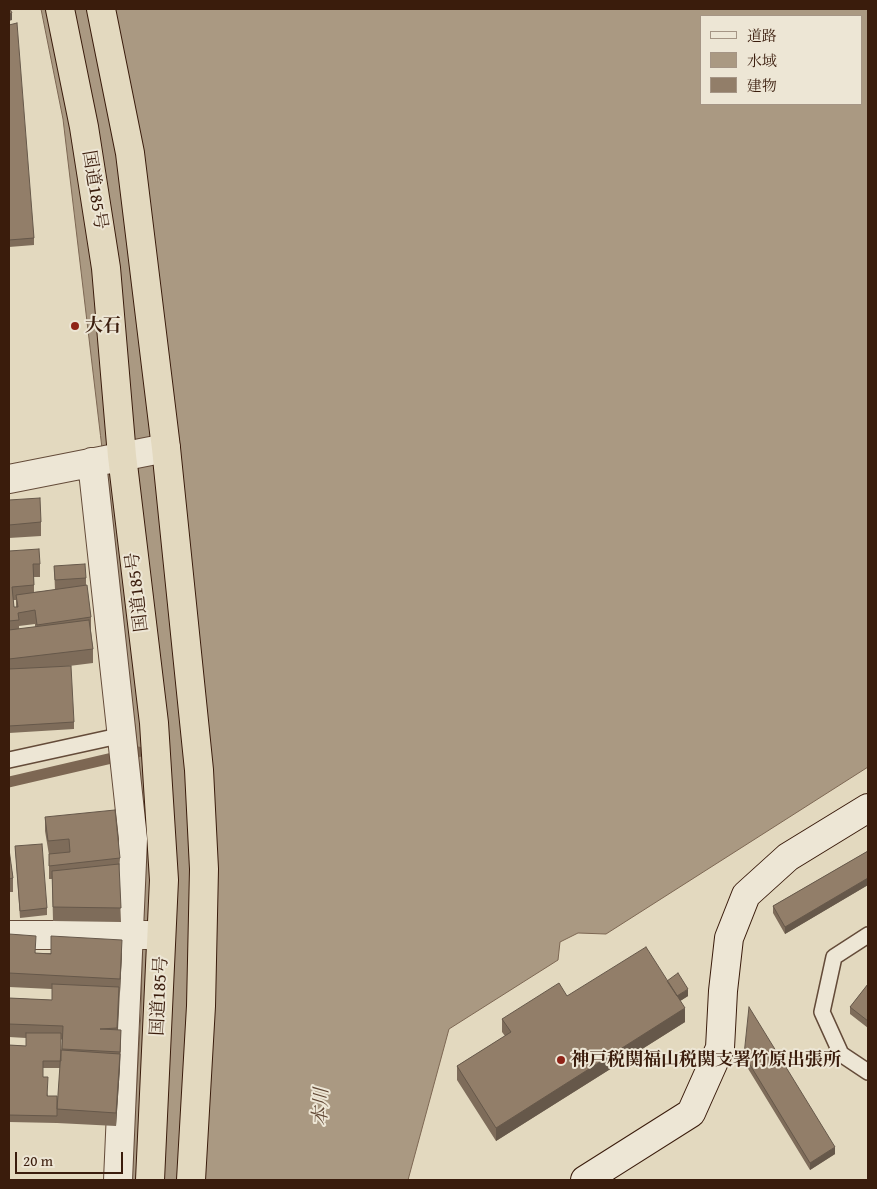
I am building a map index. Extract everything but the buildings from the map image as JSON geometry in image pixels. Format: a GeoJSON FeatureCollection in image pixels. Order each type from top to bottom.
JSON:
{"type":"FeatureCollection","features":[{"type":"Feature","properties":{"kind":"highway","name":"国道185号"},"geometry":{"type":"LineString","coordinates":[[60,9],[84,127],[106,268],[106,459],[154,723],[164,880],[144,935],[150,1180]]}},
{"type":"Feature","properties":{"kind":"highway"},"geometry":{"type":"LineString","coordinates":[[101,9],[130,153],[166,448],[199,770],[204,869],[201,1006],[191,1180]]}},
{"type":"Feature","properties":{"kind":"street"},"geometry":{"type":"LineString","coordinates":[[9,480],[166,448]]}},
{"type":"Feature","properties":{"kind":"street"},"geometry":{"type":"LineString","coordinates":[[106,459],[123,736],[129,810],[144,935],[118,1180]]}},
{"type":"Feature","properties":{"kind":"street"},"geometry":{"type":"LineString","coordinates":[[586,1180],[691,1113],[720,1048],[723,991],[729,938],[746,895],[788,857],[868,808]]}},
{"type":"Feature","properties":{"kind":"street"},"geometry":{"type":"LineString","coordinates":[[9,935],[144,935]]}},
{"type":"Feature","properties":{"kind":"lane"},"geometry":{"type":"LineString","coordinates":[[9,760],[123,736]]}},
{"type":"Feature","properties":{"kind":"lane"},"geometry":{"type":"LineString","coordinates":[[868,936],[834,957],[822,1012],[841,1054],[868,1072]]}},
{"type":"Feature","properties":{"kind":"water","name":"本川"},"geometry":{"type":"Polygon","coordinates":[[[41,9],[868,9],[868,767],[606,934],[578,933],[560,942],[558,960],[449,1029],[408,1180],[131,1180],[141,1012],[144,864],[138,752],[63,119],[41,9]]]}},
{"type":"Feature","properties":{"kind":"waterway"},"geometry":{"type":"LineString","coordinates":[[9,782],[138,752]]}},
{"type":"Feature","properties":{"kind":"place","name":"大石"},"geometry":{"type":"Point","coordinates":[75,326]}},
{"type":"Feature","properties":{"kind":"place","name":"神戸税関福山税関支署竹原出張所"},"geometry":{"type":"Point","coordinates":[561,1060]}}]}
